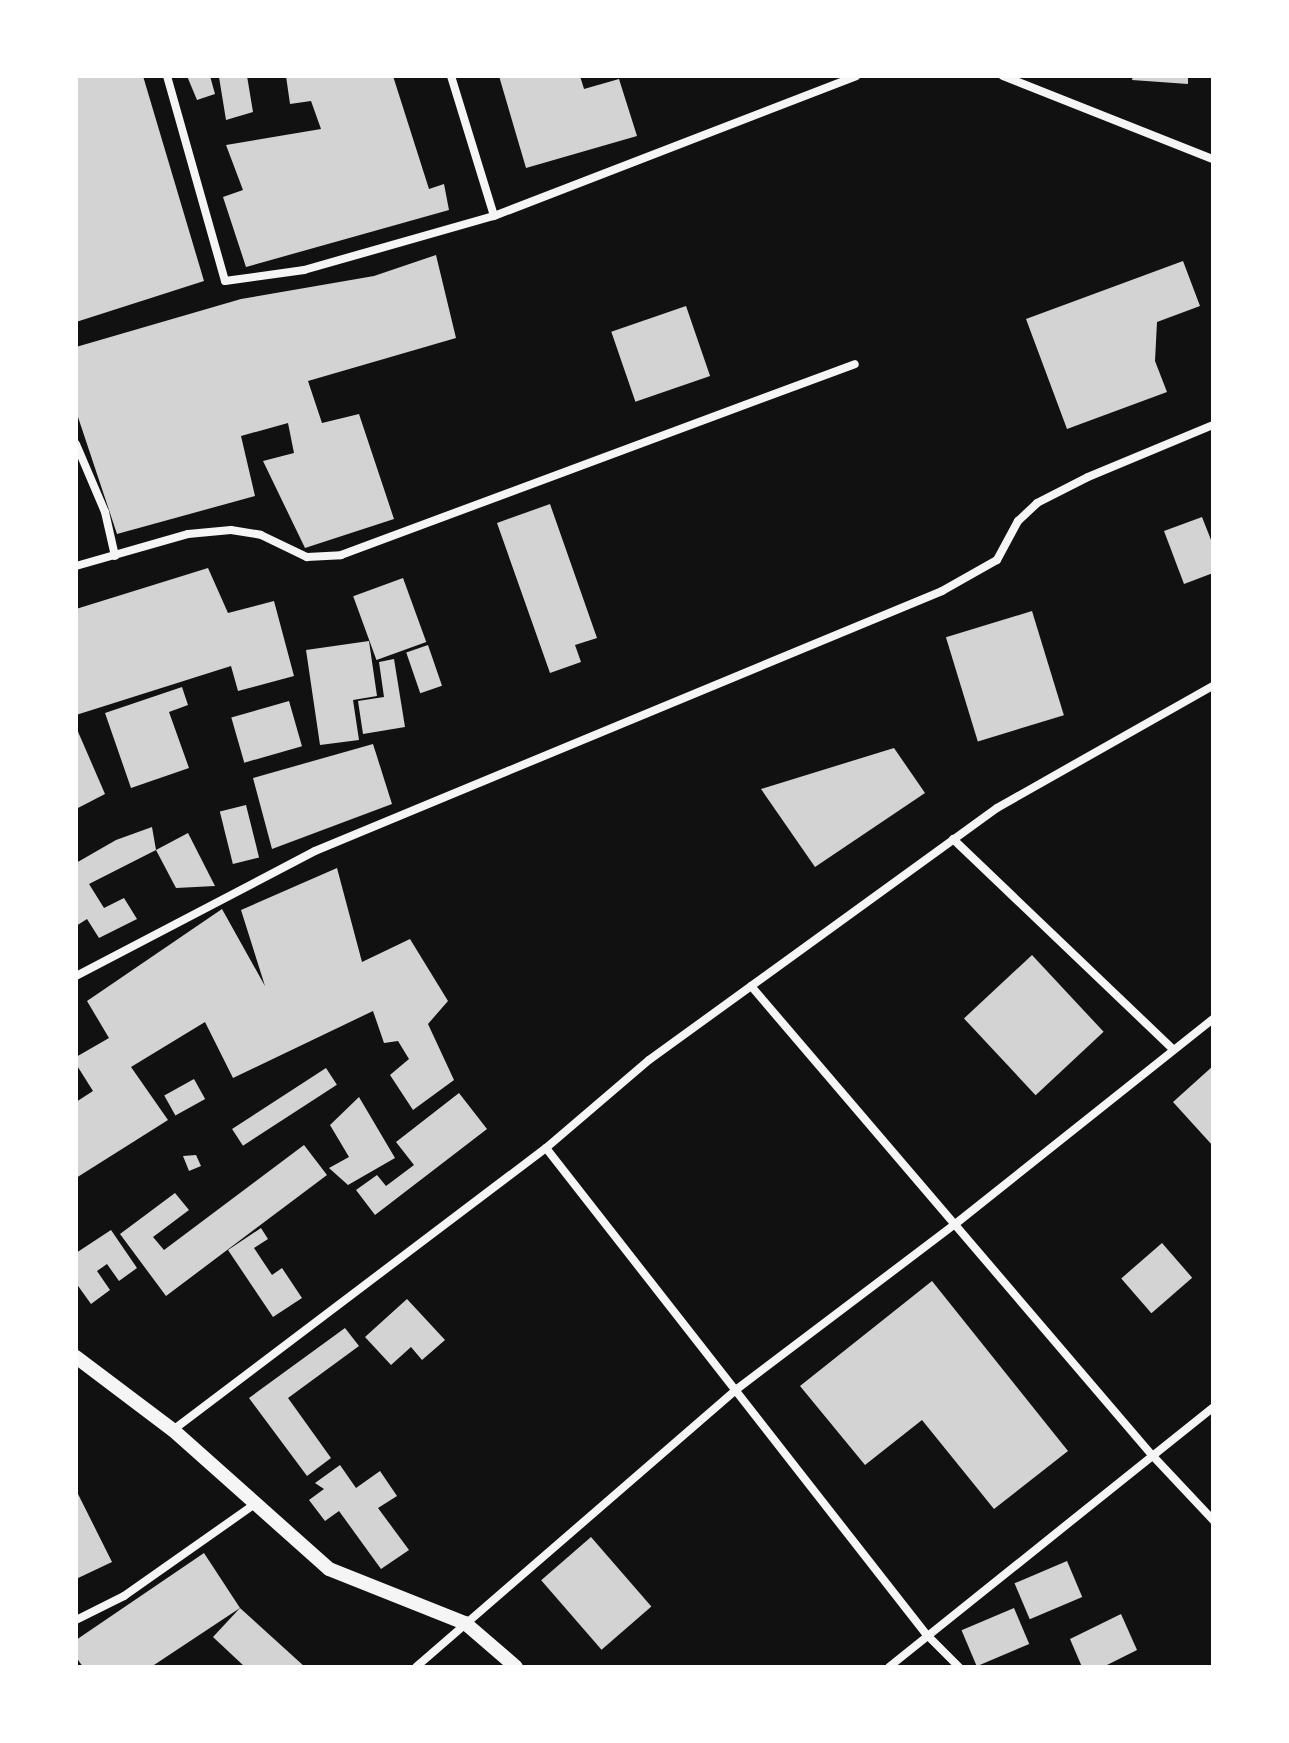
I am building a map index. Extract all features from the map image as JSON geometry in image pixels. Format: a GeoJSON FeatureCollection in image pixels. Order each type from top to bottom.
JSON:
{"type":"FeatureCollection","features":[{"type":"Feature","properties":{"kind":"street"},"geometry":{"type":"LineString","coordinates":[[167,76],[225,281],[304,270],[494,216],[856,76]]}},
{"type":"Feature","properties":{"kind":"street"},"geometry":{"type":"LineString","coordinates":[[451,76],[494,216]]}},
{"type":"Feature","properties":{"kind":"street"},"geometry":{"type":"LineString","coordinates":[[1003,76],[1213,159]]}},
{"type":"Feature","properties":{"kind":"street"},"geometry":{"type":"LineString","coordinates":[[76,566],[188,534],[231,530],[261,535],[307,557],[341,555],[855,364]]}},
{"type":"Feature","properties":{"kind":"street"},"geometry":{"type":"LineString","coordinates":[[76,976],[315,851],[942,591],[997,560],[1018,521],[1037,503],[1088,477],[1213,425]]}},
{"type":"Feature","properties":{"kind":"street"},"geometry":{"type":"LineString","coordinates":[[76,444],[105,512],[115,556]]}},
{"type":"Feature","properties":{"kind":"street"},"geometry":{"type":"LineString","coordinates":[[173,1430],[546,1148],[649,1060],[953,839],[1056,772],[1213,686]]}},
{"type":"Feature","properties":{"kind":"street"},"geometry":{"type":"LineString","coordinates":[[953,839],[1172,1048]]}},
{"type":"Feature","properties":{"kind":"street"},"geometry":{"type":"LineString","coordinates":[[751,986],[1151,1454],[1213,1520]]}},
{"type":"Feature","properties":{"kind":"street"},"geometry":{"type":"LineString","coordinates":[[416,1667],[737,1389],[954,1225],[1172,1048],[1213,1019]]}},
{"type":"Feature","properties":{"kind":"street"},"geometry":{"type":"LineString","coordinates":[[546,1148],[926,1634],[959,1667]]}},
{"type":"Feature","properties":{"kind":"street"},"geometry":{"type":"LineString","coordinates":[[79,1365],[173,1430],[329,1569],[465,1623],[516,1667]]}},
{"type":"Feature","properties":{"kind":"street"},"geometry":{"type":"LineString","coordinates":[[889,1667],[926,1634],[1213,1407]]}},
{"type":"Feature","properties":{"kind":"street"},"geometry":{"type":"LineString","coordinates":[[76,1620],[124,1596],[255,1504]]}},
{"type":"Feature","properties":{"kind":"building"},"geometry":{"type":"Polygon","coordinates":[[[76,76],[143,76],[204,281],[76,322],[76,76]]]}},
{"type":"Feature","properties":{"kind":"building"},"geometry":{"type":"Polygon","coordinates":[[[187,76],[210,76],[215,94],[197,100],[187,76]]]}},
{"type":"Feature","properties":{"kind":"building"},"geometry":{"type":"Polygon","coordinates":[[[247,76],[253,112],[226,120],[219,77],[247,76]]]}},
{"type":"Feature","properties":{"kind":"building"},"geometry":{"type":"Polygon","coordinates":[[[286,76],[393,76],[429,189],[444,184],[449,210],[246,267],[223,197],[243,190],[226,145],[321,129],[311,101],[290,104],[286,76]]]}},
{"type":"Feature","properties":{"kind":"building"},"geometry":{"type":"Polygon","coordinates":[[[499,76],[580,76],[584,89],[619,79],[637,136],[526,168],[499,76]]]}},
{"type":"Feature","properties":{"kind":"building"},"geometry":{"type":"Polygon","coordinates":[[[1133,76],[1188,76],[1188,84],[1132,80],[1133,76]]]}},
{"type":"Feature","properties":{"kind":"building"},"geometry":{"type":"Polygon","coordinates":[[[436,255],[456,338],[308,381],[322,423],[359,414],[394,519],[305,548],[263,461],[294,453],[288,423],[241,436],[255,496],[117,534],[76,411],[76,347],[241,299],[374,276],[436,255]]]}},
{"type":"Feature","properties":{"kind":"building"},"geometry":{"type":"Polygon","coordinates":[[[1183,261],[1200,306],[1157,322],[1155,361],[1167,392],[1067,429],[1026,319],[1183,261]]]}},
{"type":"Feature","properties":{"kind":"building"},"geometry":{"type":"Polygon","coordinates":[[[686,306],[710,376],[635,402],[611,332],[686,306]]]}},
{"type":"Feature","properties":{"kind":"building"},"geometry":{"type":"Polygon","coordinates":[[[550,504],[597,638],[575,645],[581,662],[550,673],[497,523],[550,504]]]}},
{"type":"Feature","properties":{"kind":"building"},"geometry":{"type":"Polygon","coordinates":[[[1202,517],[1213,545],[1213,573],[1184,584],[1164,531],[1202,517]]]}},
{"type":"Feature","properties":{"kind":"building"},"geometry":{"type":"Polygon","coordinates":[[[208,568],[228,613],[274,601],[294,676],[238,691],[231,666],[76,715],[76,609],[208,568]]]}},
{"type":"Feature","properties":{"kind":"building"},"geometry":{"type":"Polygon","coordinates":[[[403,578],[426,642],[376,660],[353,596],[403,578]]]}},
{"type":"Feature","properties":{"kind":"building"},"geometry":{"type":"Polygon","coordinates":[[[1032,611],[1064,715],[978,742],[946,637],[1032,611]]]}},
{"type":"Feature","properties":{"kind":"building"},"geometry":{"type":"Polygon","coordinates":[[[369,641],[377,696],[353,700],[359,740],[320,745],[306,650],[369,641]]]}},
{"type":"Feature","properties":{"kind":"building"},"geometry":{"type":"Polygon","coordinates":[[[428,645],[442,686],[420,693],[406,652],[428,645]]]}},
{"type":"Feature","properties":{"kind":"building"},"geometry":{"type":"Polygon","coordinates":[[[394,659],[405,727],[363,734],[358,701],[384,697],[379,662],[394,659]]]}},
{"type":"Feature","properties":{"kind":"building"},"geometry":{"type":"Polygon","coordinates":[[[182,687],[188,705],[169,712],[189,768],[131,788],[105,713],[182,687]]]}},
{"type":"Feature","properties":{"kind":"building"},"geometry":{"type":"Polygon","coordinates":[[[289,701],[302,746],[244,763],[231,718],[289,701]]]}},
{"type":"Feature","properties":{"kind":"building"},"geometry":{"type":"Polygon","coordinates":[[[76,727],[105,794],[76,809],[76,727]]]}},
{"type":"Feature","properties":{"kind":"building"},"geometry":{"type":"Polygon","coordinates":[[[373,744],[392,804],[272,849],[253,778],[373,744]]]}},
{"type":"Feature","properties":{"kind":"building"},"geometry":{"type":"Polygon","coordinates":[[[894,748],[925,793],[815,867],[761,789],[894,748]]]}},
{"type":"Feature","properties":{"kind":"building"},"geometry":{"type":"Polygon","coordinates":[[[246,805],[259,857],[233,864],[220,812],[246,805]]]}},
{"type":"Feature","properties":{"kind":"building"},"geometry":{"type":"Polygon","coordinates":[[[152,827],[156,850],[89,884],[104,908],[124,898],[137,919],[99,938],[87,919],[76,926],[76,863],[116,840],[152,827]]]}},
{"type":"Feature","properties":{"kind":"building"},"geometry":{"type":"Polygon","coordinates":[[[188,833],[215,886],[176,888],[156,850],[188,833]]]}},
{"type":"Feature","properties":{"kind":"building"},"geometry":{"type":"Polygon","coordinates":[[[337,868],[362,962],[410,939],[448,1001],[428,1024],[454,1080],[413,1110],[390,1075],[409,1059],[398,1041],[384,1043],[373,1011],[233,1078],[205,1022],[131,1067],[168,1120],[76,1178],[76,1102],[93,1091],[76,1064],[76,1057],[109,1038],[87,1001],[222,909],[265,986],[241,910],[337,868]]]}},
{"type":"Feature","properties":{"kind":"building"},"geometry":{"type":"Polygon","coordinates":[[[1032,955],[1104,1032],[1036,1095],[964,1018],[1032,955]]]}},
{"type":"Feature","properties":{"kind":"building"},"geometry":{"type":"Polygon","coordinates":[[[1213,1066],[1213,1146],[1173,1102],[1213,1066]]]}},
{"type":"Feature","properties":{"kind":"building"},"geometry":{"type":"Polygon","coordinates":[[[326,1068],[337,1085],[243,1146],[232,1129],[326,1068]]]}},
{"type":"Feature","properties":{"kind":"building"},"geometry":{"type":"Polygon","coordinates":[[[194,1079],[205,1099],[175,1116],[164,1095],[194,1079]]]}},
{"type":"Feature","properties":{"kind":"building"},"geometry":{"type":"Polygon","coordinates":[[[459,1093],[487,1129],[375,1215],[356,1190],[377,1175],[386,1186],[414,1165],[396,1142],[459,1093]]]}},
{"type":"Feature","properties":{"kind":"building"},"geometry":{"type":"Polygon","coordinates":[[[359,1097],[395,1158],[348,1185],[329,1168],[349,1157],[330,1125],[359,1097]]]}},
{"type":"Feature","properties":{"kind":"building"},"geometry":{"type":"Polygon","coordinates":[[[304,1145],[327,1175],[166,1296],[120,1234],[175,1193],[189,1210],[153,1237],[164,1250],[304,1145]]]}},
{"type":"Feature","properties":{"kind":"building"},"geometry":{"type":"Polygon","coordinates":[[[196,1155],[201,1166],[189,1171],[183,1156],[196,1155]]]}},
{"type":"Feature","properties":{"kind":"building"},"geometry":{"type":"Polygon","coordinates":[[[261,1228],[268,1239],[254,1248],[272,1275],[282,1268],[302,1298],[273,1317],[228,1250],[261,1228]]]}},
{"type":"Feature","properties":{"kind":"building"},"geometry":{"type":"Polygon","coordinates":[[[111,1230],[137,1268],[119,1281],[107,1264],[97,1271],[110,1290],[91,1304],[76,1283],[76,1253],[111,1230]]]}},
{"type":"Feature","properties":{"kind":"building"},"geometry":{"type":"Polygon","coordinates":[[[1162,1243],[1192,1278],[1151,1313],[1121,1278],[1162,1243]]]}},
{"type":"Feature","properties":{"kind":"building"},"geometry":{"type":"Polygon","coordinates":[[[932,1281],[1068,1451],[994,1509],[922,1420],[865,1465],[800,1386],[932,1281]]]}},
{"type":"Feature","properties":{"kind":"building"},"geometry":{"type":"Polygon","coordinates":[[[407,1299],[445,1340],[422,1360],[411,1347],[391,1365],[365,1337],[407,1299]]]}},
{"type":"Feature","properties":{"kind":"building"},"geometry":{"type":"Polygon","coordinates":[[[345,1328],[359,1346],[288,1398],[331,1458],[307,1476],[249,1398],[345,1328]]]}},
{"type":"Feature","properties":{"kind":"building"},"geometry":{"type":"Polygon","coordinates":[[[340,1465],[356,1488],[380,1471],[397,1496],[378,1508],[409,1550],[381,1569],[339,1511],[325,1521],[309,1500],[324,1489],[315,1483],[340,1465]]]}},
{"type":"Feature","properties":{"kind":"building"},"geometry":{"type":"Polygon","coordinates":[[[76,1490],[112,1562],[76,1579],[76,1490]]]}},
{"type":"Feature","properties":{"kind":"building"},"geometry":{"type":"Polygon","coordinates":[[[591,1537],[651,1606],[602,1650],[541,1580],[591,1537]]]}},
{"type":"Feature","properties":{"kind":"building"},"geometry":{"type":"Polygon","coordinates":[[[204,1553],[240,1608],[151,1667],[83,1667],[76,1657],[76,1640],[204,1553]]]}},
{"type":"Feature","properties":{"kind":"building"},"geometry":{"type":"Polygon","coordinates":[[[1067,1561],[1082,1597],[1030,1619],[1015,1583],[1067,1561]]]}},
{"type":"Feature","properties":{"kind":"building"},"geometry":{"type":"Polygon","coordinates":[[[240,1608],[305,1667],[245,1667],[213,1637],[240,1608]]]}},
{"type":"Feature","properties":{"kind":"building"},"geometry":{"type":"Polygon","coordinates":[[[1014,1608],[1029,1644],[977,1666],[962,1630],[1014,1608]]]}},
{"type":"Feature","properties":{"kind":"building"},"geometry":{"type":"Polygon","coordinates":[[[1121,1614],[1137,1650],[1103,1667],[1082,1667],[1070,1639],[1121,1614]]]}}]}
